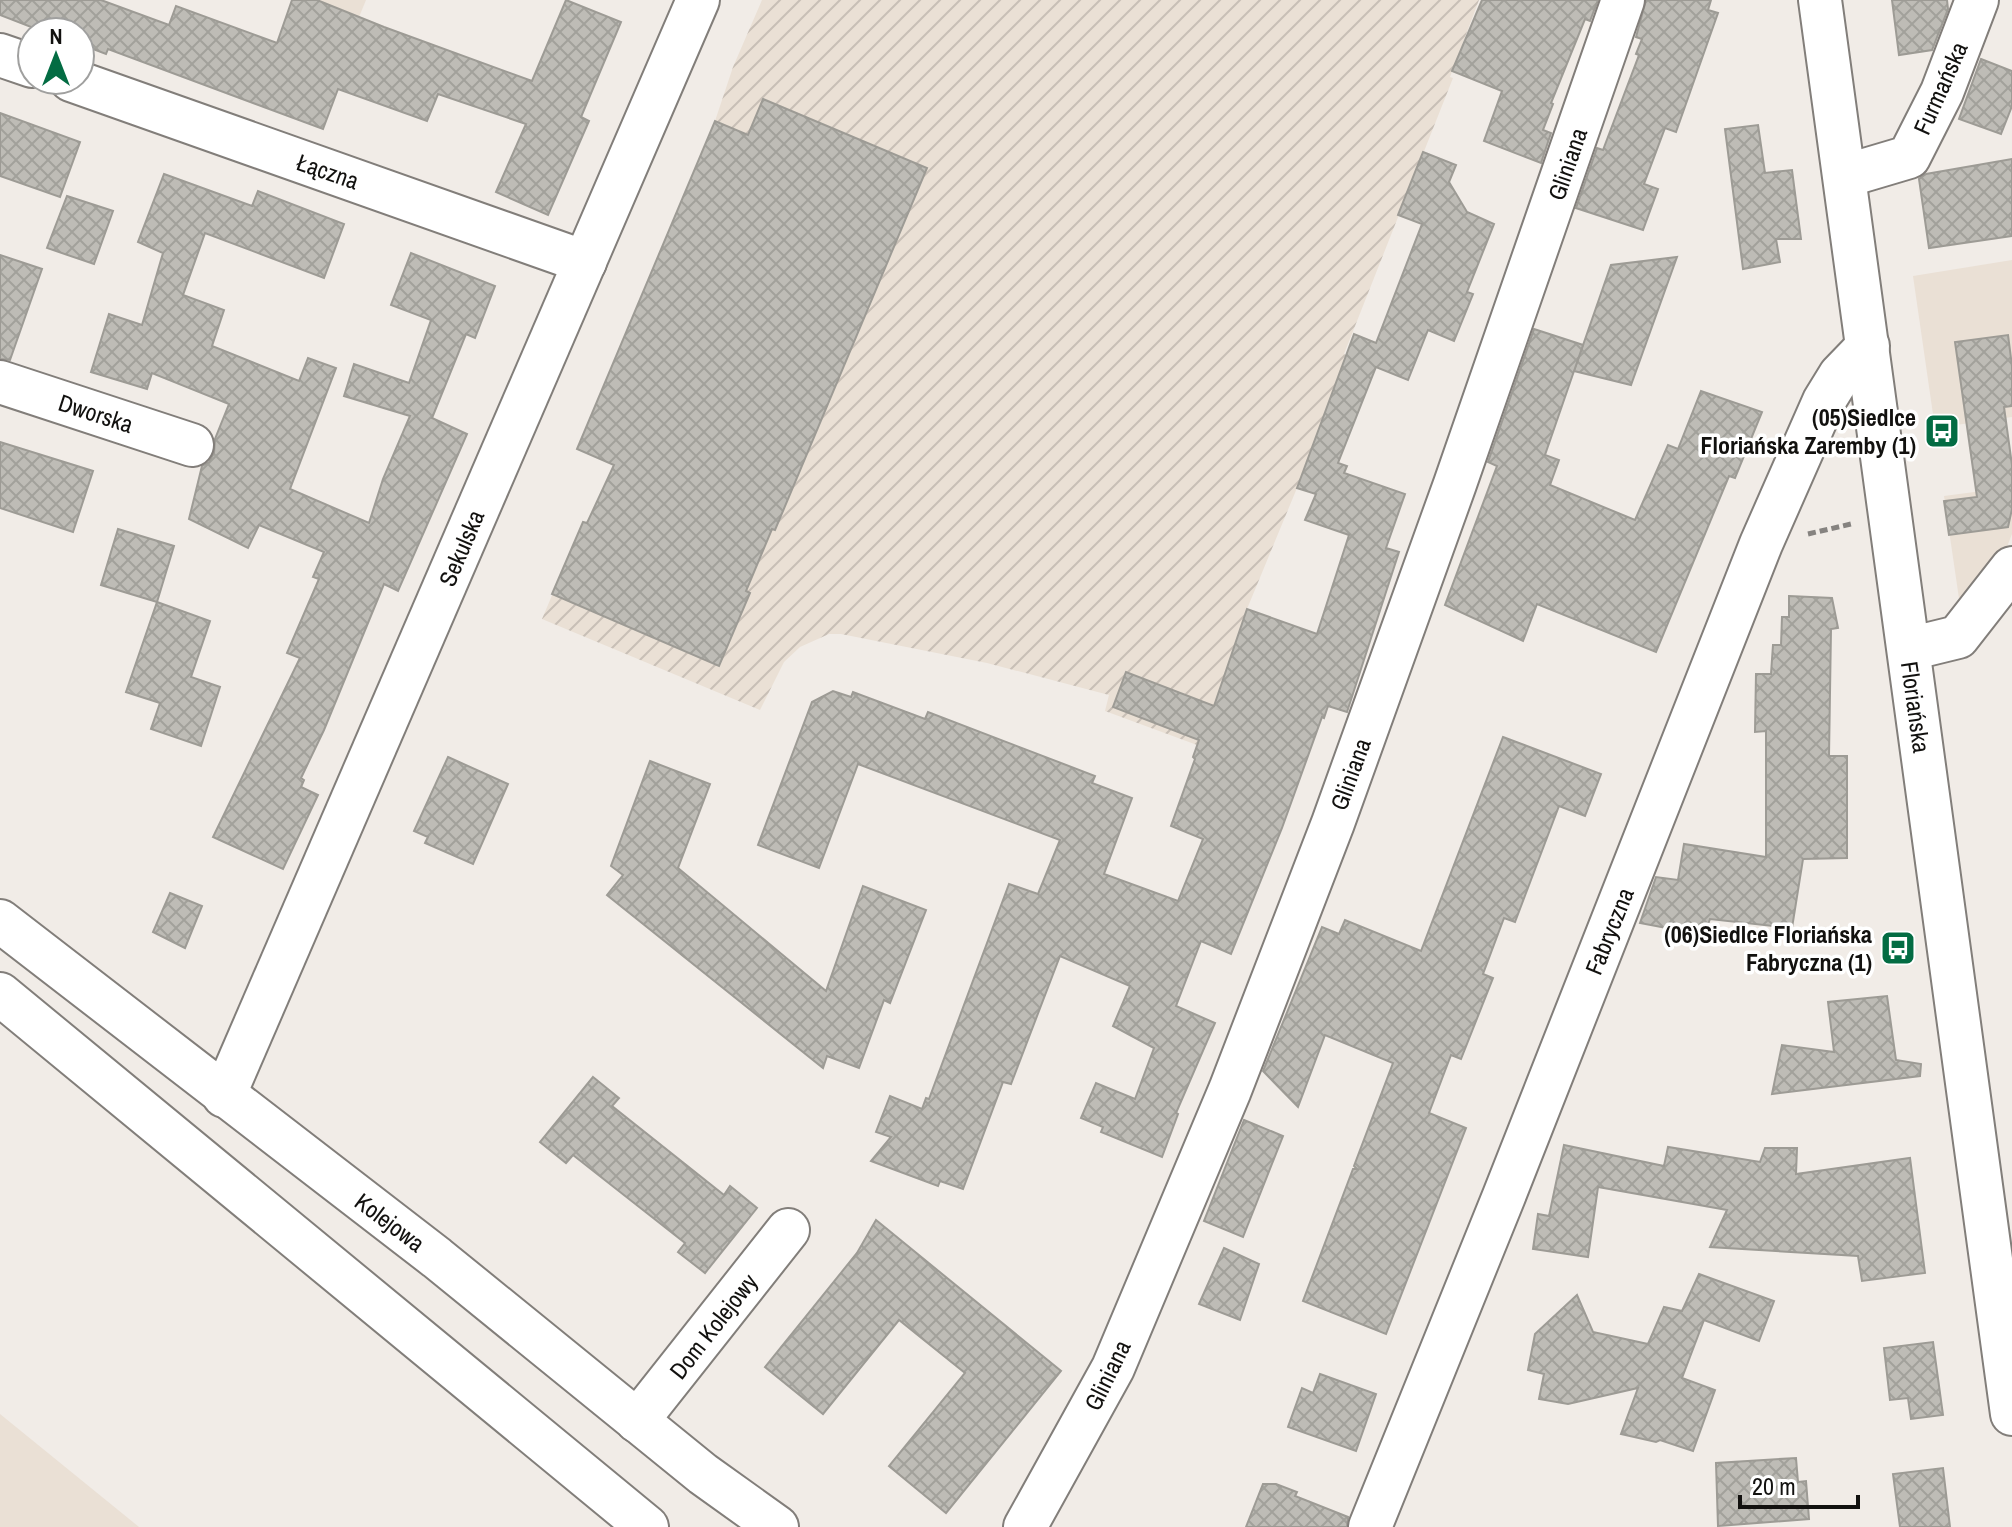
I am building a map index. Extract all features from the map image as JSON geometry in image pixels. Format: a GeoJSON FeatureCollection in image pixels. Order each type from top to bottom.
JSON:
{"type":"FeatureCollection","features":[{"type":"Feature","properties":{"kind":"street","name":"Sekulska"},"geometry":{"type":"LineString","coordinates":[[224,1096],[698,0]]}},
{"type":"Feature","properties":{"kind":"street","name":"Gliniana"},"geometry":{"type":"LineString","coordinates":[[1025,1527],[1113,1368],[1230,1090],[1333,823],[1623,0]]}},
{"type":"Feature","properties":{"kind":"street","name":"Floriańska"},"geometry":{"type":"LineString","coordinates":[[1820,0],[2012,1414]]}},
{"type":"Feature","properties":{"kind":"street","name":"Furmańska"},"geometry":{"type":"LineString","coordinates":[[1845,176],[1909,157],[1942,92],[1977,0]]}},
{"type":"Feature","properties":{"kind":"street","name":"Łączna"},"geometry":{"type":"LineString","coordinates":[[96,89],[585,262]]}},
{"type":"Feature","properties":{"kind":"street","name":"Fabryczna"},"geometry":{"type":"LineString","coordinates":[[1370,1527],[1761,544],[1824,401],[1840,375],[1868,346]]}},
{"type":"Feature","properties":{"kind":"street","name":"Dworska"},"geometry":{"type":"LineString","coordinates":[[0,382],[192,445]]}},
{"type":"Feature","properties":{"kind":"street"},"geometry":{"type":"LineString","coordinates":[[1909,649],[1958,637],[2012,568]]}},
{"type":"Feature","properties":{"kind":"street","name":"Kolejowa"},"geometry":{"type":"LineString","coordinates":[[0,921],[437,1258],[703,1474],[777,1527]]}},
{"type":"Feature","properties":{"kind":"street"},"geometry":{"type":"LineString","coordinates":[[0,994],[647,1527]]}},
{"type":"Feature","properties":{"kind":"street","name":"Dom Kolejowy"},"geometry":{"type":"LineString","coordinates":[[637,1421],[788,1230]]}},
{"type":"Feature","properties":{"kind":"shaded area"},"geometry":{"type":"Polygon","coordinates":[[[317,0],[366,0],[359,17],[317,0]]]}},
{"type":"Feature","properties":{"kind":"shaded area"},"geometry":{"type":"Polygon","coordinates":[[[762,0],[1479,0],[1450,77],[1453,78],[1344,354],[1297,488],[1247,609],[1197,745],[1105,711],[1109,695],[987,663],[841,634],[829,634],[800,647],[784,662],[760,710],[542,619],[583,522],[588,522],[614,465],[577,449],[715,121],[733,67],[762,0]]]}},
{"type":"Feature","properties":{"kind":"shaded area"},"geometry":{"type":"Polygon","coordinates":[[[2012,260],[2012,417],[1935,428],[1913,276],[2012,260]]]}},
{"type":"Feature","properties":{"kind":"shaded area"},"geometry":{"type":"Polygon","coordinates":[[[2012,487],[2012,534],[2001,562],[1961,612],[1944,496],[2012,487]]]}},
{"type":"Feature","properties":{"kind":"shaded area"},"geometry":{"type":"Polygon","coordinates":[[[0,1414],[139,1527],[0,1527],[0,1414]]]}},
{"type":"Feature","properties":{"kind":"building"},"geometry":{"type":"Polygon","coordinates":[[[0,0],[101,0],[169,25],[176,6],[277,43],[292,0],[317,0],[532,81],[566,0],[621,22],[581,117],[589,121],[548,215],[496,192],[526,124],[438,94],[427,121],[338,89],[323,129],[108,49],[106,54],[96,50],[96,16],[16,16],[16,21],[0,15],[0,0]]]}},
{"type":"Feature","properties":{"kind":"building"},"geometry":{"type":"Polygon","coordinates":[[[1482,0],[1598,0],[1590,21],[1585,19],[1551,103],[1543,130],[1551,133],[1541,163],[1484,141],[1502,91],[1452,71],[1482,0]]]}},
{"type":"Feature","properties":{"kind":"building"},"geometry":{"type":"Polygon","coordinates":[[[1646,0],[1711,0],[1708,10],[1718,13],[1676,132],[1665,128],[1644,184],[1658,189],[1643,230],[1576,208],[1597,148],[1603,150],[1639,55],[1636,54],[1642,39],[1636,37],[1646,0]]]}},
{"type":"Feature","properties":{"kind":"building"},"geometry":{"type":"Polygon","coordinates":[[[1892,0],[1947,0],[1948,9],[1932,50],[1899,55],[1892,0]]]}},
{"type":"Feature","properties":{"kind":"building"},"geometry":{"type":"Polygon","coordinates":[[[1981,59],[2012,71],[2012,106],[2001,134],[1959,119],[1981,59]]]}},
{"type":"Feature","properties":{"kind":"building"},"geometry":{"type":"Polygon","coordinates":[[[763,99],[927,168],[775,530],[772,529],[746,591],[750,593],[719,666],[552,594],[583,522],[587,523],[614,465],[577,449],[715,121],[748,135],[763,99]]]}},
{"type":"Feature","properties":{"kind":"building"},"geometry":{"type":"Polygon","coordinates":[[[0,113],[80,142],[60,197],[0,176],[0,113]]]}},
{"type":"Feature","properties":{"kind":"building"},"geometry":{"type":"Polygon","coordinates":[[[1758,125],[1765,173],[1792,170],[1801,239],[1776,239],[1780,262],[1743,269],[1725,129],[1758,125]]]}},
{"type":"Feature","properties":{"kind":"building"},"geometry":{"type":"Polygon","coordinates":[[[1423,152],[1456,165],[1449,182],[1467,212],[1494,224],[1467,292],[1473,294],[1454,341],[1428,330],[1408,380],[1376,367],[1338,463],[1347,466],[1344,473],[1405,494],[1386,548],[1399,552],[1347,712],[1328,706],[1322,717],[1282,828],[1231,954],[1201,941],[1176,1006],[1215,1023],[1176,1113],[1162,1157],[1101,1132],[1103,1127],[1081,1118],[1096,1083],[1135,1099],[1154,1048],[1113,1026],[1130,986],[1060,956],[1011,1084],[1003,1082],[963,1189],[940,1181],[938,1186],[871,1161],[891,1137],[876,1132],[890,1096],[922,1109],[926,1098],[929,1099],[1009,884],[1038,894],[1060,840],[858,764],[819,868],[758,845],[812,702],[833,691],[851,697],[853,692],[925,719],[928,712],[1095,776],[1092,783],[1132,798],[1104,874],[1178,901],[1203,839],[1171,826],[1199,740],[1113,707],[1126,672],[1214,706],[1247,609],[1317,634],[1349,535],[1305,520],[1316,494],[1297,488],[1354,334],[1376,343],[1422,224],[1398,215],[1423,152]]]}},
{"type":"Feature","properties":{"kind":"building"},"geometry":{"type":"Polygon","coordinates":[[[2012,159],[2012,236],[1929,248],[1919,179],[1926,174],[2012,159]]]}},
{"type":"Feature","properties":{"kind":"building"},"geometry":{"type":"Polygon","coordinates":[[[164,174],[252,206],[258,191],[344,224],[324,278],[205,233],[183,295],[224,310],[212,346],[299,381],[308,358],[336,368],[290,489],[369,523],[383,479],[410,416],[344,396],[354,364],[409,383],[431,320],[391,305],[411,253],[495,286],[475,338],[466,334],[432,418],[467,434],[398,591],[384,584],[301,778],[304,780],[301,787],[318,795],[283,869],[213,837],[300,658],[287,653],[319,579],[313,577],[324,552],[259,525],[248,548],[189,519],[202,466],[209,462],[214,453],[215,439],[229,404],[152,373],[147,389],[91,372],[109,314],[142,325],[163,253],[138,242],[164,174]]]}},
{"type":"Feature","properties":{"kind":"building"},"geometry":{"type":"Polygon","coordinates":[[[67,196],[113,211],[94,264],[47,248],[67,196]]]}},
{"type":"Feature","properties":{"kind":"building"},"geometry":{"type":"Polygon","coordinates":[[[0,255],[42,269],[10,360],[0,359],[0,255]]]}},
{"type":"Feature","properties":{"kind":"building"},"geometry":{"type":"Polygon","coordinates":[[[1677,257],[1631,385],[1574,371],[1611,265],[1677,257]]]}},
{"type":"Feature","properties":{"kind":"building"},"geometry":{"type":"Polygon","coordinates":[[[1534,329],[1583,345],[1545,455],[1559,460],[1550,485],[1635,520],[1668,445],[1678,449],[1701,391],[1762,412],[1735,478],[1729,476],[1656,652],[1537,604],[1523,641],[1445,605],[1497,466],[1488,462],[1534,329]]]}},
{"type":"Feature","properties":{"kind":"building"},"geometry":{"type":"Polygon","coordinates":[[[2008,335],[2012,406],[2004,407],[2012,465],[2012,509],[2008,527],[1949,535],[1944,501],[1977,497],[1955,342],[2008,335]]]}},
{"type":"Feature","properties":{"kind":"building"},"geometry":{"type":"Polygon","coordinates":[[[0,442],[93,471],[73,532],[0,508],[0,442]]]}},
{"type":"Feature","properties":{"kind":"building"},"geometry":{"type":"Polygon","coordinates":[[[118,529],[174,546],[157,602],[101,585],[118,529]]]}},
{"type":"Feature","properties":{"kind":"building"},"geometry":{"type":"Polygon","coordinates":[[[1789,596],[1832,598],[1838,628],[1831,629],[1829,756],[1847,756],[1847,858],[1803,859],[1792,928],[1710,919],[1704,935],[1640,923],[1656,877],[1678,880],[1684,844],[1766,857],[1766,731],[1755,732],[1756,674],[1771,674],[1773,645],[1781,645],[1782,617],[1789,617],[1789,596]]]}},
{"type":"Feature","properties":{"kind":"building"},"geometry":{"type":"Polygon","coordinates":[[[157,602],[210,621],[191,677],[220,687],[201,746],[151,729],[160,703],[126,692],[157,602]]]}},
{"type":"Feature","properties":{"kind":"building"},"geometry":{"type":"Polygon","coordinates":[[[1503,737],[1601,774],[1585,816],[1559,806],[1515,922],[1504,918],[1483,974],[1493,978],[1461,1059],[1451,1055],[1429,1113],[1466,1128],[1386,1334],[1303,1301],[1353,1169],[1357,1169],[1354,1166],[1393,1063],[1325,1035],[1298,1107],[1263,1071],[1322,927],[1339,934],[1345,920],[1421,951],[1503,737]]]}},
{"type":"Feature","properties":{"kind":"building"},"geometry":{"type":"Polygon","coordinates":[[[448,757],[508,784],[473,864],[425,843],[428,837],[414,831],[448,757]]]}},
{"type":"Feature","properties":{"kind":"building"},"geometry":{"type":"Polygon","coordinates":[[[650,761],[710,784],[678,868],[826,991],[863,886],[926,910],[890,1003],[884,1000],[859,1068],[827,1056],[823,1068],[607,895],[623,875],[611,866],[650,761]]]}},
{"type":"Feature","properties":{"kind":"building"},"geometry":{"type":"Polygon","coordinates":[[[170,893],[202,906],[185,948],[153,932],[170,893]]]}},
{"type":"Feature","properties":{"kind":"building"},"geometry":{"type":"Polygon","coordinates":[[[1887,996],[1896,1060],[1921,1064],[1920,1076],[1772,1094],[1782,1045],[1834,1052],[1828,1002],[1887,996]]]}},
{"type":"Feature","properties":{"kind":"building"},"geometry":{"type":"Polygon","coordinates":[[[593,1077],[619,1098],[612,1106],[724,1195],[730,1186],[757,1208],[705,1273],[678,1252],[685,1243],[573,1155],[566,1163],[540,1142],[593,1077]]]}},
{"type":"Feature","properties":{"kind":"building"},"geometry":{"type":"Polygon","coordinates":[[[1244,1120],[1283,1136],[1243,1237],[1204,1221],[1244,1120]]]}},
{"type":"Feature","properties":{"kind":"building"},"geometry":{"type":"Polygon","coordinates":[[[1564,1145],[1664,1166],[1668,1147],[1760,1162],[1765,1148],[1797,1148],[1796,1174],[1910,1158],[1925,1273],[1862,1281],[1858,1256],[1710,1247],[1727,1210],[1598,1187],[1588,1257],[1533,1249],[1538,1214],[1549,1216],[1564,1145]]]}},
{"type":"Feature","properties":{"kind":"building"},"geometry":{"type":"Polygon","coordinates":[[[876,1220],[1061,1371],[946,1513],[889,1466],[965,1373],[899,1320],[823,1414],[765,1367],[857,1253],[876,1220]]]}},
{"type":"Feature","properties":{"kind":"building"},"geometry":{"type":"Polygon","coordinates":[[[1224,1248],[1259,1264],[1240,1320],[1199,1304],[1224,1248]]]}},
{"type":"Feature","properties":{"kind":"building"},"geometry":{"type":"Polygon","coordinates":[[[1699,1274],[1774,1301],[1759,1341],[1704,1320],[1682,1378],[1715,1390],[1693,1451],[1660,1440],[1656,1442],[1621,1434],[1638,1388],[1568,1404],[1539,1399],[1544,1374],[1528,1370],[1535,1334],[1577,1295],[1593,1332],[1648,1344],[1664,1307],[1682,1311],[1699,1274]]]}},
{"type":"Feature","properties":{"kind":"building"},"geometry":{"type":"Polygon","coordinates":[[[1933,1342],[1943,1415],[1911,1419],[1908,1398],[1890,1400],[1884,1348],[1933,1342]]]}},
{"type":"Feature","properties":{"kind":"building"},"geometry":{"type":"Polygon","coordinates":[[[1320,1374],[1376,1394],[1356,1451],[1288,1427],[1302,1388],[1313,1393],[1320,1374]]]}},
{"type":"Feature","properties":{"kind":"building"},"geometry":{"type":"Polygon","coordinates":[[[1796,1458],[1798,1482],[1806,1481],[1809,1519],[1718,1526],[1716,1463],[1796,1458]]]}},
{"type":"Feature","properties":{"kind":"building"},"geometry":{"type":"Polygon","coordinates":[[[1943,1468],[1950,1527],[1900,1527],[1893,1474],[1943,1468]]]}},
{"type":"Feature","properties":{"kind":"building"},"geometry":{"type":"Polygon","coordinates":[[[1263,1484],[1276,1484],[1297,1492],[1295,1496],[1348,1517],[1347,1527],[1246,1527],[1263,1484]]]}},
{"type":"Feature","properties":{"kind":"place","name":"(05)Siedlce Floriańska Zaremby (1)"},"geometry":{"type":"Point","coordinates":[1942,431]}},
{"type":"Feature","properties":{"kind":"place","name":"(06)Siedlce Floriańska Fabryczna (1)"},"geometry":{"type":"Point","coordinates":[1898,948]}}]}
